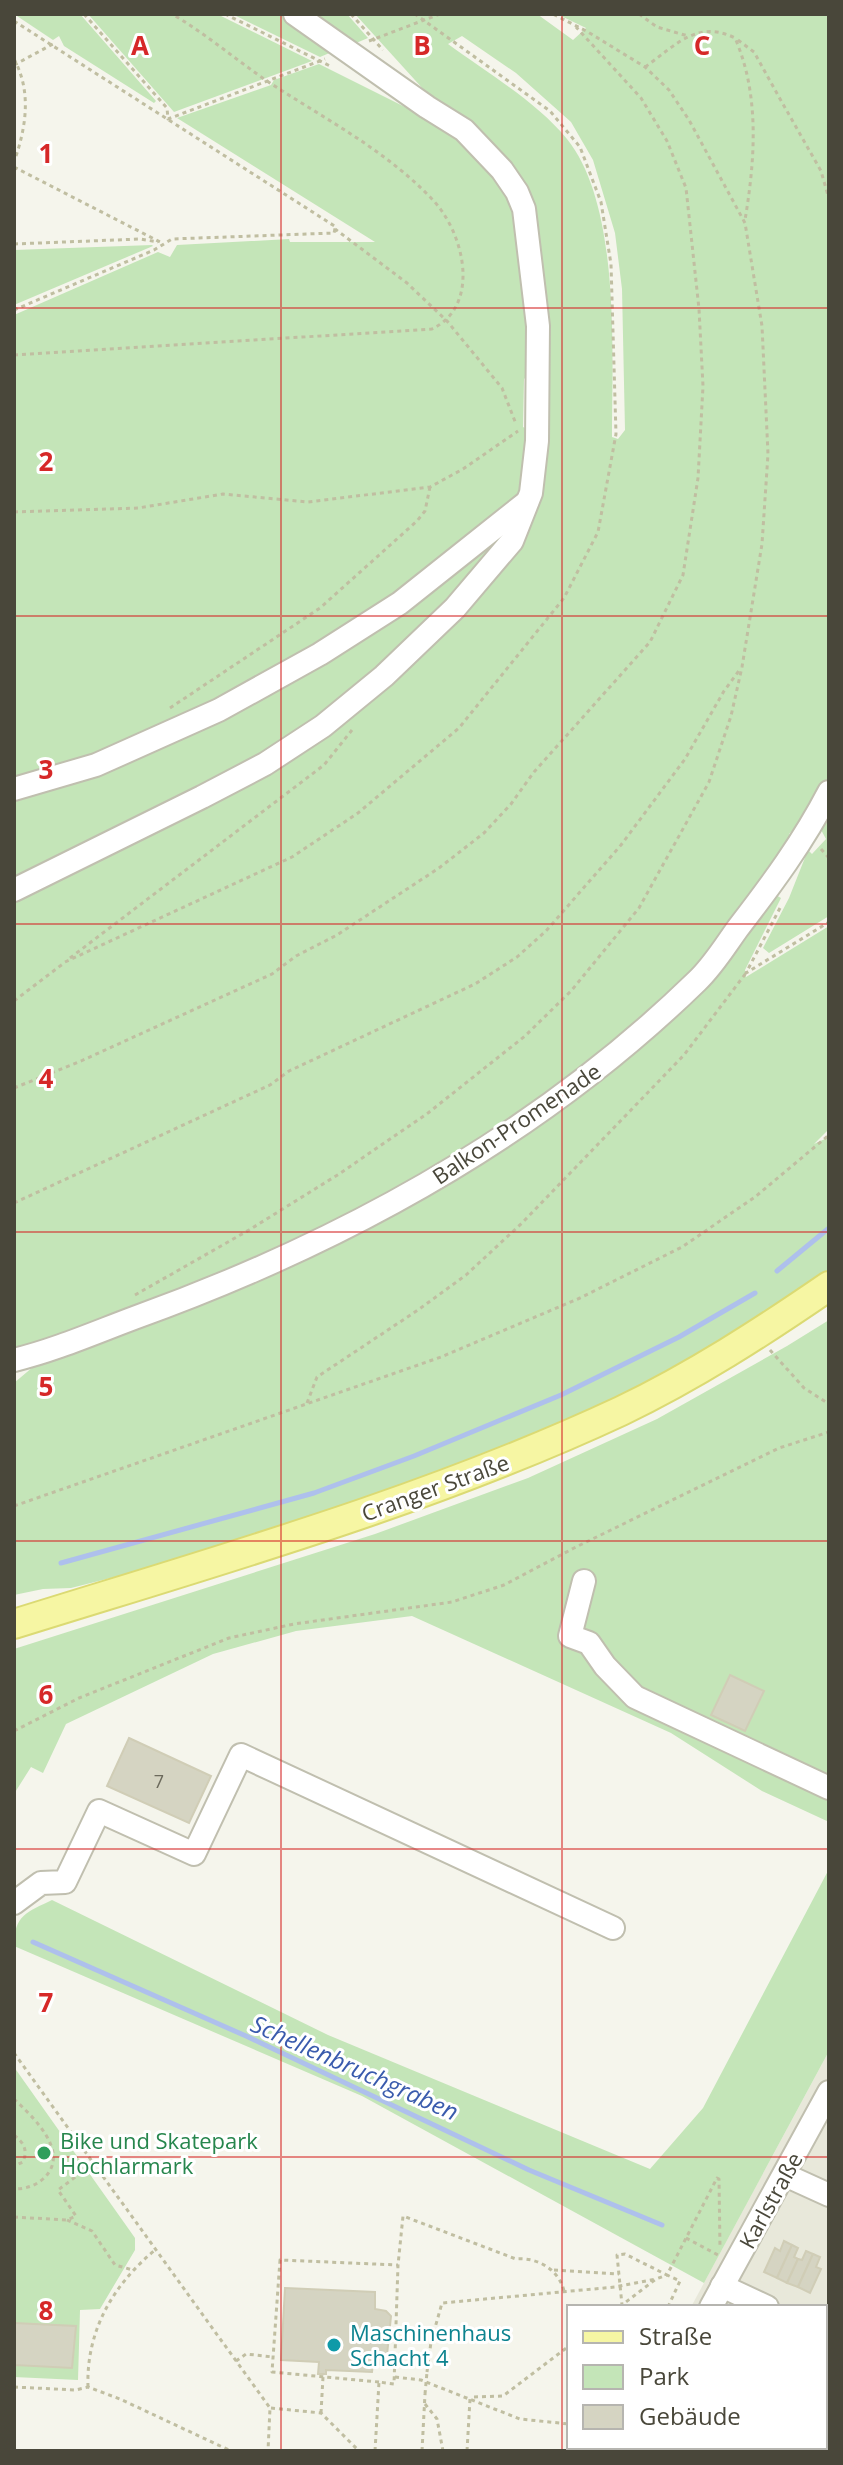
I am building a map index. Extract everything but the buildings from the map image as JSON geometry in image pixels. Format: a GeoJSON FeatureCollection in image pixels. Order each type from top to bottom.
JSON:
{"type":"FeatureCollection","features":[{"type":"Feature","properties":{"kind":"main road","name":"Cranger Straße"},"geometry":{"type":"LineString","coordinates":[[14,1624],[312,1531],[518,1457],[623,1410],[757,1336],[829,1286]]}},
{"type":"Feature","properties":{"kind":"street"},"geometry":{"type":"LineString","coordinates":[[14,890],[265,764],[323,726],[384,676],[455,608],[512,541],[531,493],[528,436],[538,326],[524,209],[517,192],[485,150],[464,130],[295,14]]}},
{"type":"Feature","properties":{"kind":"street"},"geometry":{"type":"LineString","coordinates":[[14,789],[96,765],[219,710],[320,654],[421,588],[527,502]]}},
{"type":"Feature","properties":{"kind":"street","name":"Balkon-Promenade"},"geometry":{"type":"LineString","coordinates":[[14,1360],[47,1352],[197,1296],[336,1233],[461,1166],[602,1067],[700,979],[788,863],[829,792]]}},
{"type":"Feature","properties":{"kind":"street"},"geometry":{"type":"LineString","coordinates":[[584,1581],[570,1636],[589,1643],[605,1666],[635,1697],[829,1788]]}},
{"type":"Feature","properties":{"kind":"street"},"geometry":{"type":"LineString","coordinates":[[14,1903],[41,1883],[65,1882],[99,1811],[194,1854],[241,1755],[613,1928]]}},
{"type":"Feature","properties":{"kind":"street","name":"Karlstraße"},"geometry":{"type":"LineString","coordinates":[[712,2305],[829,2092]]}},
{"type":"Feature","properties":{"kind":"street"},"geometry":{"type":"LineString","coordinates":[[785,2175],[829,2195]]}},
{"type":"Feature","properties":{"kind":"street"},"geometry":{"type":"LineString","coordinates":[[722,2286],[763,2305]]}},
{"type":"Feature","properties":{"kind":"path"},"geometry":{"type":"LineString","coordinates":[[84,14],[167,108],[168,119]]}},
{"type":"Feature","properties":{"kind":"path"},"geometry":{"type":"LineString","coordinates":[[14,355],[414,331],[432,329],[447,321],[456,307],[464,285],[462,263],[455,237],[433,198],[367,144],[267,81],[172,14]]}},
{"type":"Feature","properties":{"kind":"path"},"geometry":{"type":"LineString","coordinates":[[225,14],[334,67]]}},
{"type":"Feature","properties":{"kind":"path"},"geometry":{"type":"LineString","coordinates":[[365,43],[440,14]]}},
{"type":"Feature","properties":{"kind":"path"},"geometry":{"type":"LineString","coordinates":[[553,14],[645,67],[669,90],[689,120],[745,223]]}},
{"type":"Feature","properties":{"kind":"path"},"geometry":{"type":"LineString","coordinates":[[639,14],[657,27],[688,36]]}},
{"type":"Feature","properties":{"kind":"path"},"geometry":{"type":"LineString","coordinates":[[14,21],[336,227],[407,283],[447,321],[502,388],[528,436],[430,487],[308,502],[223,494],[138,508],[14,512]]}},
{"type":"Feature","properties":{"kind":"path"},"geometry":{"type":"LineString","coordinates":[[14,1088],[272,974],[439,868],[484,833],[511,804],[534,772],[650,642],[671,604],[683,575],[698,478],[703,386],[699,309],[686,188],[667,141],[641,98],[575,25]]}},
{"type":"Feature","properties":{"kind":"path"},"geometry":{"type":"LineString","coordinates":[[645,67],[688,36],[712,30],[735,38],[754,52],[821,171],[829,199]]}},
{"type":"Feature","properties":{"kind":"path"},"geometry":{"type":"LineString","coordinates":[[133,1296],[249,1230],[383,1145],[525,1036],[571,991],[639,908],[709,782],[731,716],[742,667],[762,544],[768,454],[762,326],[745,223],[755,133],[742,52],[735,38]]}},
{"type":"Feature","properties":{"kind":"path"},"geometry":{"type":"LineString","coordinates":[[53,44],[15,63],[26,98],[25,133],[14,164],[162,243]]}},
{"type":"Feature","properties":{"kind":"path"},"geometry":{"type":"LineString","coordinates":[[168,119],[326,58]]}},
{"type":"Feature","properties":{"kind":"path"},"geometry":{"type":"LineString","coordinates":[[14,310],[154,250],[172,239],[334,233],[335,229]]}},
{"type":"Feature","properties":{"kind":"path"},"geometry":{"type":"LineString","coordinates":[[14,244],[140,239],[162,243]]}},
{"type":"Feature","properties":{"kind":"path"},"geometry":{"type":"LineString","coordinates":[[165,712],[320,608],[417,521],[425,511],[430,487]]}},
{"type":"Feature","properties":{"kind":"path"},"geometry":{"type":"LineString","coordinates":[[14,1203],[270,1085],[289,1071],[475,984],[517,957],[546,931],[630,833],[685,759],[724,691],[742,667]]}},
{"type":"Feature","properties":{"kind":"path"},"geometry":{"type":"LineString","coordinates":[[14,1001],[324,765],[352,730]]}},
{"type":"Feature","properties":{"kind":"path"},"geometry":{"type":"LineString","coordinates":[[814,841],[829,858]]}},
{"type":"Feature","properties":{"kind":"path"},"geometry":{"type":"LineString","coordinates":[[307,1405],[317,1377],[466,1275],[522,1223],[684,1055],[746,973],[783,900]]}},
{"type":"Feature","properties":{"kind":"path"},"geometry":{"type":"LineString","coordinates":[[746,973],[829,922]]}},
{"type":"Feature","properties":{"kind":"path"},"geometry":{"type":"LineString","coordinates":[[14,1506],[441,1357],[580,1298],[682,1247],[755,1197],[829,1135]]}},
{"type":"Feature","properties":{"kind":"path"},"geometry":{"type":"LineString","coordinates":[[757,1336],[804,1388],[829,1404]]}},
{"type":"Feature","properties":{"kind":"path"},"geometry":{"type":"LineString","coordinates":[[14,1731],[79,1698],[229,1638],[294,1624],[452,1602],[504,1585],[779,1448],[829,1432]]}},
{"type":"Feature","properties":{"kind":"path"},"geometry":{"type":"LineString","coordinates":[[14,2053],[270,2408],[268,2451]]}},
{"type":"Feature","properties":{"kind":"path"},"geometry":{"type":"LineString","coordinates":[[14,2099],[52,2145],[53,2166],[34,2186],[14,2189]]}},
{"type":"Feature","properties":{"kind":"path"},"geometry":{"type":"LineString","coordinates":[[14,2135],[25,2146],[26,2154],[23,2162],[14,2166]]}},
{"type":"Feature","properties":{"kind":"path"},"geometry":{"type":"LineString","coordinates":[[82,2172],[58,2190],[84,2226],[100,2240],[109,2260],[133,2270]]}},
{"type":"Feature","properties":{"kind":"path"},"geometry":{"type":"LineString","coordinates":[[422,2451],[431,2342],[442,2303],[620,2286],[667,2275],[717,2178],[720,2256]]}},
{"type":"Feature","properties":{"kind":"path"},"geometry":{"type":"LineString","coordinates":[[66,2220],[76,2216]]}},
{"type":"Feature","properties":{"kind":"path"},"geometry":{"type":"LineString","coordinates":[[398,2265],[280,2260],[272,2372],[394,2384],[403,2216],[516,2259],[527,2258],[553,2270],[564,2291]]}},
{"type":"Feature","properties":{"kind":"path"},"geometry":{"type":"LineString","coordinates":[[14,2217],[66,2220],[84,2226]]}},
{"type":"Feature","properties":{"kind":"path"},"geometry":{"type":"LineString","coordinates":[[686,2238],[713,2253]]}},
{"type":"Feature","properties":{"kind":"path"},"geometry":{"type":"LineString","coordinates":[[88,2387],[87,2364],[93,2336],[112,2298],[133,2270],[155,2250]]}},
{"type":"Feature","properties":{"kind":"path"},"geometry":{"type":"LineString","coordinates":[[621,2305],[617,2255],[625,2254],[680,2281],[669,2305]]}},
{"type":"Feature","properties":{"kind":"path"},"geometry":{"type":"LineString","coordinates":[[553,2270],[619,2274]]}},
{"type":"Feature","properties":{"kind":"path"},"geometry":{"type":"LineString","coordinates":[[622,2305],[656,2279]]}},
{"type":"Feature","properties":{"kind":"path"},"geometry":{"type":"LineString","coordinates":[[470,2398],[503,2396],[567,2348]]}},
{"type":"Feature","properties":{"kind":"path"},"geometry":{"type":"LineString","coordinates":[[236,2361],[246,2354],[273,2357]]}},
{"type":"Feature","properties":{"kind":"path"},"geometry":{"type":"LineString","coordinates":[[321,2413],[323,2377]]}},
{"type":"Feature","properties":{"kind":"path"},"geometry":{"type":"LineString","coordinates":[[395,2377],[421,2380],[520,2419],[567,2424]]}},
{"type":"Feature","properties":{"kind":"path"},"geometry":{"type":"LineString","coordinates":[[375,2451],[379,2382]]}},
{"type":"Feature","properties":{"kind":"path"},"geometry":{"type":"LineString","coordinates":[[14,2387],[76,2390],[88,2387],[231,2451]]}},
{"type":"Feature","properties":{"kind":"path"},"geometry":{"type":"LineString","coordinates":[[467,2451],[470,2398]]}},
{"type":"Feature","properties":{"kind":"path"},"geometry":{"type":"LineString","coordinates":[[425,2404],[437,2419],[443,2451]]}},
{"type":"Feature","properties":{"kind":"path"},"geometry":{"type":"LineString","coordinates":[[270,2408],[321,2413],[359,2451]]}},
{"type":"Feature","properties":{"kind":"shaded area"},"geometry":{"type":"Polygon","coordinates":[[[829,2051],[829,2451],[614,2451],[827,2449],[827,2305],[692,2305],[829,2051]]]}},
{"type":"Feature","properties":{"kind":"green space"},"geometry":{"type":"Polygon","coordinates":[[[14,14],[80,14],[156,101],[154,103],[64,46],[59,36],[53,40],[14,14]]]}},
{"type":"Feature","properties":{"kind":"green space"},"geometry":{"type":"Polygon","coordinates":[[[88,14],[217,14],[312,61],[174,112],[88,14]]]}},
{"type":"Feature","properties":{"kind":"green space"},"geometry":{"type":"Polygon","coordinates":[[[232,14],[286,14],[339,49],[320,57],[232,14]]]}},
{"type":"Feature","properties":{"kind":"green space"},"geometry":{"type":"Polygon","coordinates":[[[303,14],[347,14],[368,38],[349,46],[303,14]]]}},
{"type":"Feature","properties":{"kind":"green space"},"geometry":{"type":"Polygon","coordinates":[[[355,14],[537,14],[573,40],[586,28],[557,14],[829,14],[829,777],[806,818],[789,834],[796,841],[706,962],[625,1036],[455,1160],[231,1273],[14,1353],[14,894],[265,768],[449,619],[539,483],[521,197],[355,14]],[[462,36],[448,44],[541,112],[567,139],[584,168],[597,202],[605,241],[612,324],[612,437],[618,439],[625,430],[622,289],[615,233],[593,160],[571,122],[516,73],[462,36]]]}},
{"type":"Feature","properties":{"kind":"green space"},"geometry":{"type":"Polygon","coordinates":[[[319,64],[455,132],[508,192],[519,218],[531,372],[524,379],[523,427],[533,432],[532,466],[518,503],[339,635],[187,720],[97,757],[14,782],[14,315],[158,252],[170,257],[177,245],[289,239],[290,242],[375,242],[177,118],[271,85],[274,80],[319,64]]]}},
{"type":"Feature","properties":{"kind":"green space"},"geometry":{"type":"Polygon","coordinates":[[[153,246],[14,305],[14,250],[153,246]]]}},
{"type":"Feature","properties":{"kind":"green space"},"geometry":{"type":"Polygon","coordinates":[[[519,512],[478,574],[320,723],[14,884],[14,794],[221,713],[519,512]]]}},
{"type":"Feature","properties":{"kind":"green space"},"geometry":{"type":"Polygon","coordinates":[[[829,806],[829,916],[769,953],[763,948],[789,898],[808,850],[812,854],[826,839],[819,826],[829,806]]]}},
{"type":"Feature","properties":{"kind":"green space"},"geometry":{"type":"Polygon","coordinates":[[[774,894],[781,898],[745,970],[746,977],[829,926],[829,1129],[814,1144],[829,1137],[829,1273],[749,1328],[577,1420],[392,1493],[162,1565],[71,1588],[43,1589],[14,1595],[14,1383],[46,1356],[229,1288],[556,1106],[774,894]]]}},
{"type":"Feature","properties":{"kind":"green space"},"geometry":{"type":"Polygon","coordinates":[[[829,1320],[829,1822],[762,1791],[671,1733],[412,1616],[296,1631],[213,1654],[66,1724],[43,1773],[31,1767],[14,1794],[14,1649],[375,1534],[528,1478],[657,1419],[829,1320]]]}},
{"type":"Feature","properties":{"kind":"green space"},"geometry":{"type":"Polygon","coordinates":[[[829,1869],[829,2051],[704,2283],[362,2096],[14,1946],[19,1921],[52,1900],[328,2035],[650,2169],[703,2108],[829,1869]]]}},
{"type":"Feature","properties":{"kind":"green space","name":"Bike und Skatepark Hochlarmark"},"geometry":{"type":"Polygon","coordinates":[[[14,2067],[135,2238],[135,2250],[100,2309],[80,2310],[78,2380],[14,2377],[14,2067]]]}},
{"type":"Feature","properties":{"kind":"waterway"},"geometry":{"type":"LineString","coordinates":[[777,1271],[829,1228]]}},
{"type":"Feature","properties":{"kind":"waterway"},"geometry":{"type":"LineString","coordinates":[[61,1563],[314,1493],[414,1456],[561,1395],[679,1337],[755,1293]]}},
{"type":"Feature","properties":{"kind":"waterway","name":"Schellenbruchgraben"},"geometry":{"type":"LineString","coordinates":[[33,1942],[246,2036],[529,2170],[662,2225]]}},
{"type":"Feature","properties":{"kind":"place","name":"Bike und Skatepark Hochlarmark"},"geometry":{"type":"Point","coordinates":[44,2153]}},
{"type":"Feature","properties":{"kind":"place","name":"Maschinenhaus Schacht 4"},"geometry":{"type":"Point","coordinates":[334,2345]}}]}
